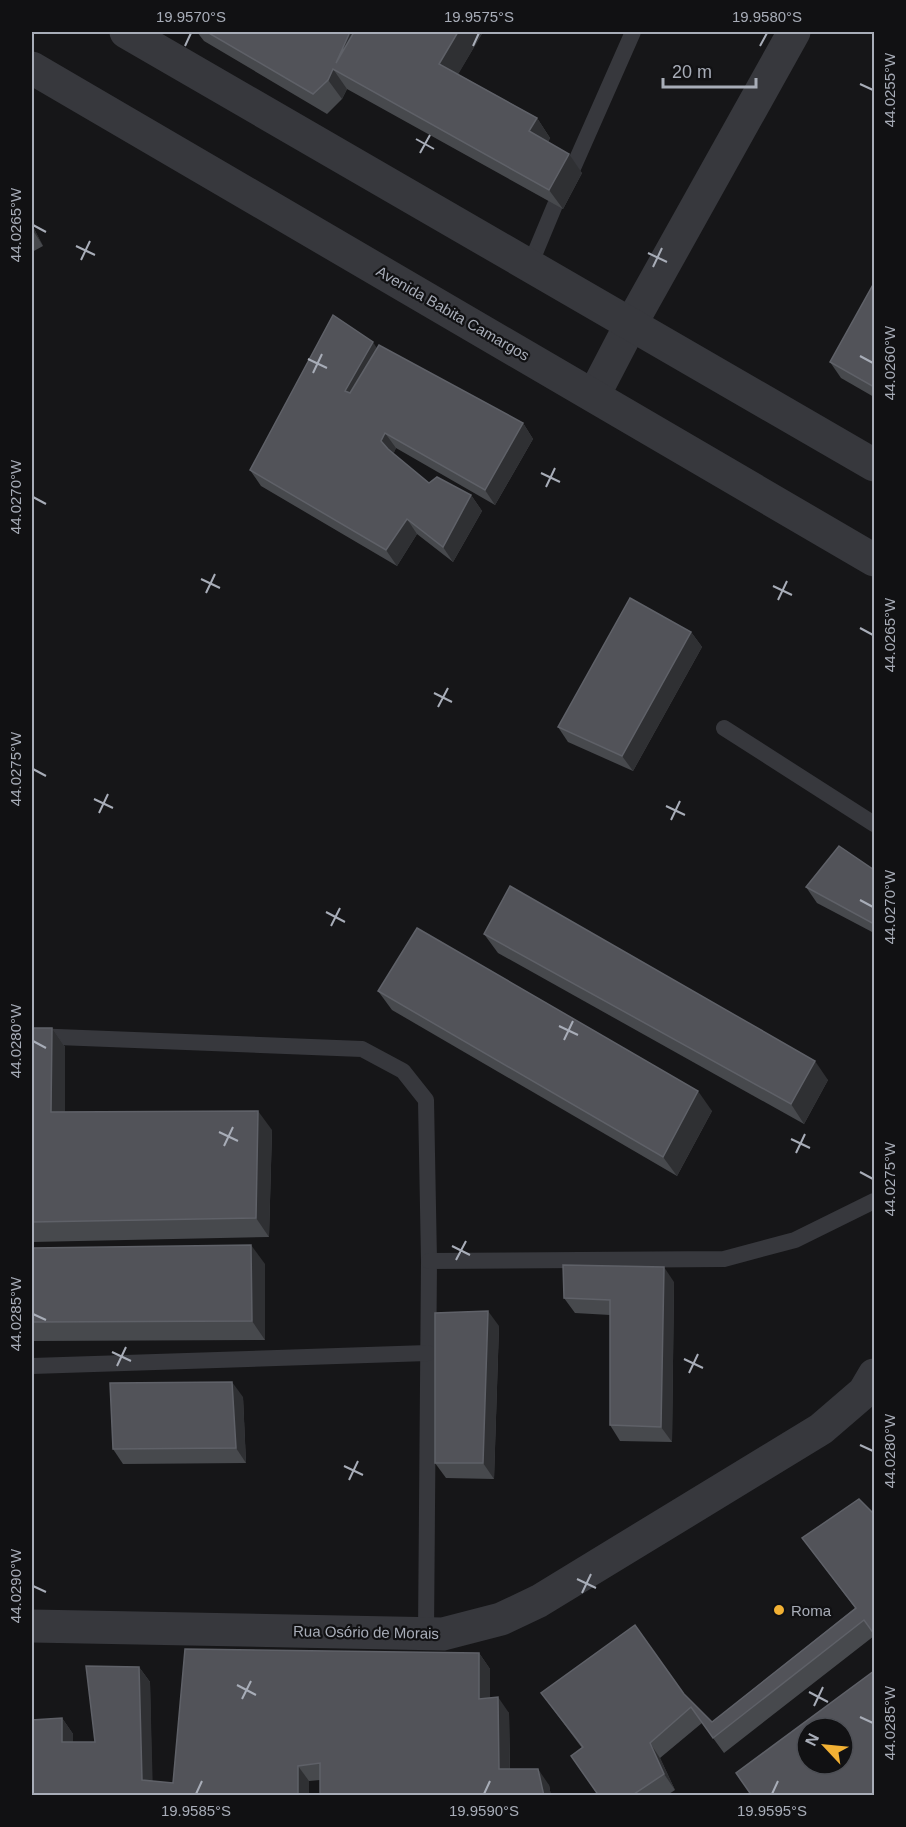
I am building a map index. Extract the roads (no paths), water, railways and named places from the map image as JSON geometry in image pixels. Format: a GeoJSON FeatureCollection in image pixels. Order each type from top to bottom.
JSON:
{"type":"FeatureCollection","features":[{"type":"Feature","properties":{"kind":"street"},"geometry":{"type":"LineString","coordinates":[[126,32],[874,465]]}},
{"type":"Feature","properties":{"kind":"street"},"geometry":{"type":"LineString","coordinates":[[594,395],[794,32]]}},
{"type":"Feature","properties":{"kind":"street","name":"Avenida Babita Camargos"},"geometry":{"type":"LineString","coordinates":[[32,68],[874,560]]}},
{"type":"Feature","properties":{"kind":"street","name":"Rua Osório de Morais"},"geometry":{"type":"LineString","coordinates":[[32,1626],[443,1634],[501,1619],[539,1601],[821,1429],[864,1392],[874,1375]]}},
{"type":"Feature","properties":{"kind":"lane"},"geometry":{"type":"LineString","coordinates":[[573,168],[633,32]]}},
{"type":"Feature","properties":{"kind":"lane"},"geometry":{"type":"LineString","coordinates":[[530,265],[555,205]]}},
{"type":"Feature","properties":{"kind":"lane"},"geometry":{"type":"LineString","coordinates":[[724,728],[874,824]]}},
{"type":"Feature","properties":{"kind":"lane"},"geometry":{"type":"LineString","coordinates":[[32,1036],[362,1049],[404,1071],[426,1100],[429,1261],[426,1633]]}},
{"type":"Feature","properties":{"kind":"lane"},"geometry":{"type":"LineString","coordinates":[[429,1261],[724,1258],[795,1240],[874,1201]]}},
{"type":"Feature","properties":{"kind":"lane"},"geometry":{"type":"LineString","coordinates":[[32,1366],[428,1353]]}},
{"type":"Feature","properties":{"kind":"place","name":"Roma"},"geometry":{"type":"Point","coordinates":[779,1610]}}]}
